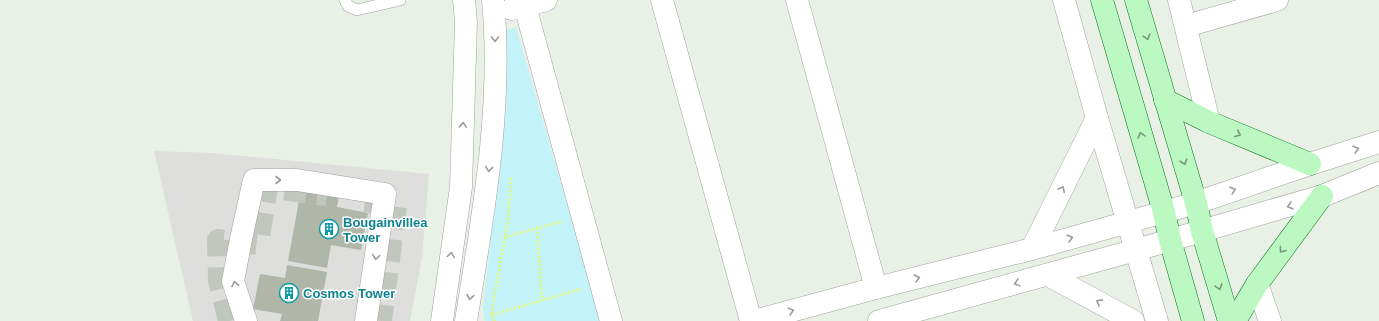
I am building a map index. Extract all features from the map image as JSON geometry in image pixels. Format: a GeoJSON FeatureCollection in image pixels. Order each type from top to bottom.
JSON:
{"type":"FeatureCollection","features":[{"type":"Feature","properties":{"kind":"main road"},"geometry":{"type":"LineString","coordinates":[[1102,0],[1164,212],[1170,240],[1193,321]]}},
{"type":"Feature","properties":{"kind":"main road"},"geometry":{"type":"LineString","coordinates":[[1136,0],[1229,321]]}},
{"type":"Feature","properties":{"kind":"main road"},"geometry":{"type":"LineString","coordinates":[[1165,100],[1209,122],[1310,164]]}},
{"type":"Feature","properties":{"kind":"main road"},"geometry":{"type":"LineString","coordinates":[[1235,321],[1257,284],[1322,196]]}},
{"type":"Feature","properties":{"kind":"street"},"geometry":{"type":"LineString","coordinates":[[442,321],[461,187],[466,22],[464,0]]}},
{"type":"Feature","properties":{"kind":"street"},"geometry":{"type":"LineString","coordinates":[[466,22],[494,7],[525,6],[546,0]]}},
{"type":"Feature","properties":{"kind":"street"},"geometry":{"type":"LineString","coordinates":[[662,0],[752,321],[1032,249],[1196,203],[1379,142]]}},
{"type":"Feature","properties":{"kind":"street"},"geometry":{"type":"LineString","coordinates":[[797,0],[876,288]]}},
{"type":"Feature","properties":{"kind":"street"},"geometry":{"type":"LineString","coordinates":[[1064,0],[1127,222],[1157,321]]}},
{"type":"Feature","properties":{"kind":"street"},"geometry":{"type":"LineString","coordinates":[[1179,0],[1209,122]]}},
{"type":"Feature","properties":{"kind":"street"},"geometry":{"type":"LineString","coordinates":[[1186,26],[1277,0]]}},
{"type":"Feature","properties":{"kind":"street"},"geometry":{"type":"LineString","coordinates":[[525,6],[610,321]]}},
{"type":"Feature","properties":{"kind":"street"},"geometry":{"type":"LineString","coordinates":[[466,321],[487,189],[495,102],[494,7]]}},
{"type":"Feature","properties":{"kind":"street"},"geometry":{"type":"LineString","coordinates":[[1032,249],[1097,118]]}},
{"type":"Feature","properties":{"kind":"street"},"geometry":{"type":"LineString","coordinates":[[879,321],[1048,275],[1322,196],[1379,173]]}},
{"type":"Feature","properties":{"kind":"street"},"geometry":{"type":"LineString","coordinates":[[246,321],[233,281],[240,239],[254,180],[296,180],[385,194],[366,321]]}},
{"type":"Feature","properties":{"kind":"street"},"geometry":{"type":"LineString","coordinates":[[1048,275],[1133,321]]}},
{"type":"Feature","properties":{"kind":"street"},"geometry":{"type":"LineString","coordinates":[[1257,284],[1270,321]]}},
{"type":"Feature","properties":{"kind":"lane"},"geometry":{"type":"LineString","coordinates":[[344,0],[348,6],[357,10],[400,0]]}},
{"type":"Feature","properties":{"kind":"path"},"geometry":{"type":"LineString","coordinates":[[505,237],[568,220]]}},
{"type":"Feature","properties":{"kind":"path"},"geometry":{"type":"LineString","coordinates":[[537,228],[542,300]]}},
{"type":"Feature","properties":{"kind":"path"},"geometry":{"type":"LineString","coordinates":[[491,316],[588,287]]}},
{"type":"Feature","properties":{"kind":"shaded area"},"geometry":{"type":"Polygon","coordinates":[[[516,28],[601,321],[485,321],[483,307],[502,145],[505,30],[516,28]]]}},
{"type":"Feature","properties":{"kind":"shaded area"},"geometry":{"type":"Polygon","coordinates":[[[154,151],[213,153],[429,174],[422,258],[410,321],[193,321],[154,151]]]}},
{"type":"Feature","properties":{"kind":"building","name":"Bougainvillea Tower"},"geometry":{"type":"Polygon","coordinates":[[[302,184],[340,191],[337,207],[368,213],[361,250],[331,245],[327,268],[288,261],[302,184]]]}},
{"type":"Feature","properties":{"kind":"building","name":"Cosmos Tower"},"geometry":{"type":"Polygon","coordinates":[[[287,265],[327,272],[318,321],[280,321],[282,314],[253,309],[260,274],[285,278],[287,265]]]}},
{"type":"Feature","properties":{"kind":"tunnel"},"geometry":{"type":"LineString","coordinates":[[229,321],[219,280],[218,240],[258,244],[267,187],[327,195]]}},
{"type":"Feature","properties":{"kind":"tunnel"},"geometry":{"type":"LineString","coordinates":[[365,201],[396,205],[381,321]]}},
{"type":"Feature","properties":{"kind":"place","name":"Bougainvillea Tower"},"geometry":{"type":"Point","coordinates":[329,229]}},
{"type":"Feature","properties":{"kind":"place","name":"Cosmos Tower"},"geometry":{"type":"Point","coordinates":[289,293]}}]}
